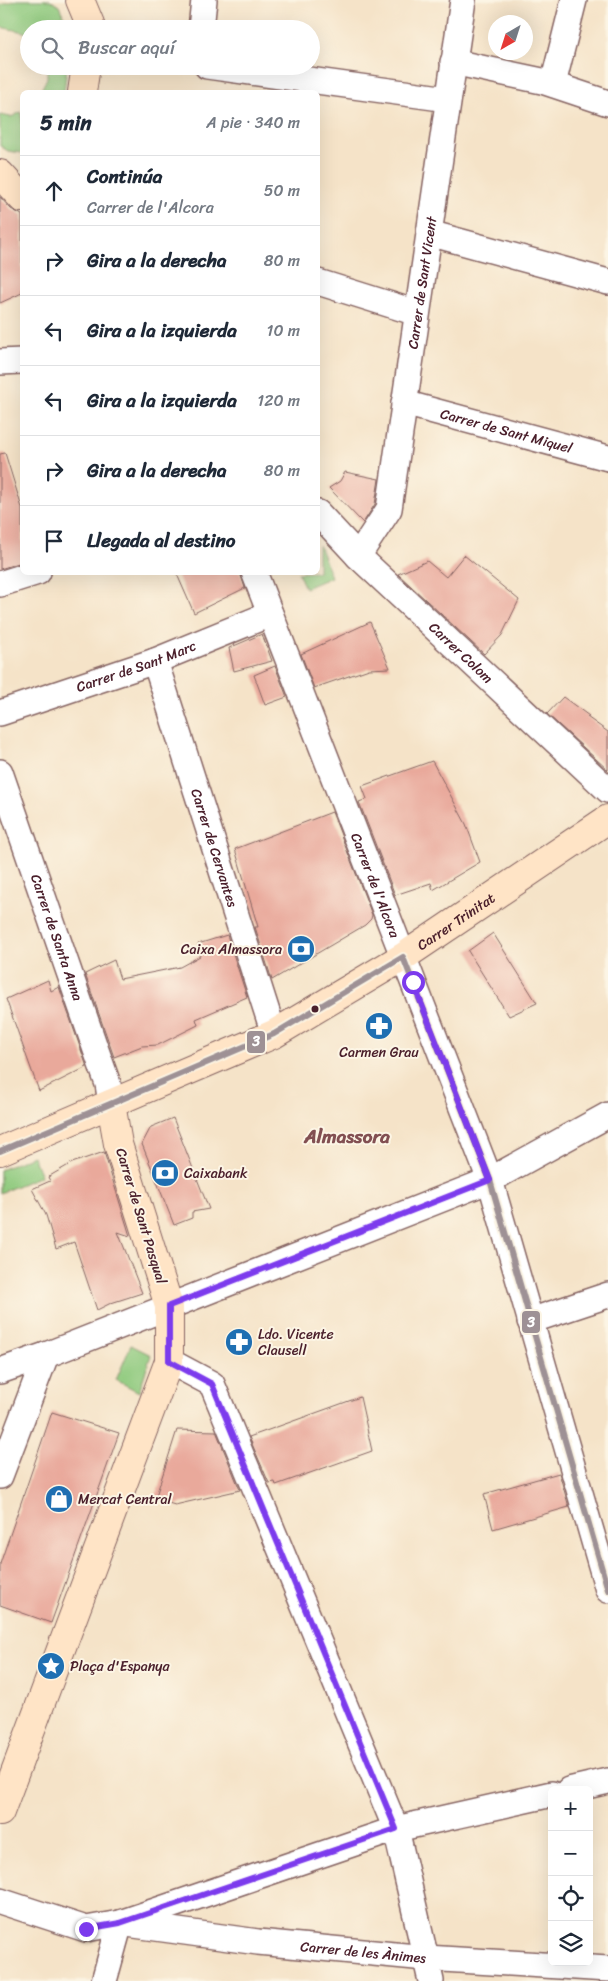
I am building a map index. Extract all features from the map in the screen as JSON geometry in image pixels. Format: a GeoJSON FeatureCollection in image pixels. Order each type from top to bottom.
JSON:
{"type":"FeatureCollection","features":[{"type":"Feature","properties":{"kind":"street"},"geometry":{"type":"LineString","coordinates":[[202,20],[204,0]]}},
{"type":"Feature","properties":{"kind":"street","name":"Carrer de Sant Vicent"},"geometry":{"type":"LineString","coordinates":[[358,556],[389,509],[463,0]]}},
{"type":"Feature","properties":{"kind":"street"},"geometry":{"type":"LineString","coordinates":[[553,84],[574,0]]}},
{"type":"Feature","properties":{"kind":"street"},"geometry":{"type":"LineString","coordinates":[[453,62],[553,84],[608,103]]}},
{"type":"Feature","properties":{"kind":"street"},"geometry":{"type":"LineString","coordinates":[[82,90],[85,75]]}},
{"type":"Feature","properties":{"kind":"street"},"geometry":{"type":"LineString","coordinates":[[273,75],[448,99]]}},
{"type":"Feature","properties":{"kind":"street"},"geometry":{"type":"LineString","coordinates":[[0,172],[20,172]]}},
{"type":"Feature","properties":{"kind":"street"},"geometry":{"type":"LineString","coordinates":[[0,172],[20,196]]}},
{"type":"Feature","properties":{"kind":"street"},"geometry":{"type":"LineString","coordinates":[[428,233],[608,282]]}},
{"type":"Feature","properties":{"kind":"street"},"geometry":{"type":"LineString","coordinates":[[320,283],[418,313]]}},
{"type":"Feature","properties":{"kind":"street"},"geometry":{"type":"LineString","coordinates":[[0,362],[20,361]]}},
{"type":"Feature","properties":{"kind":"street","name":"Carrer de Sant Miquel"},"geometry":{"type":"LineString","coordinates":[[404,403],[608,458]]}},
{"type":"Feature","properties":{"kind":"street","name":"Carrer Colom"},"geometry":{"type":"LineString","coordinates":[[320,515],[358,556],[608,790]]}},
{"type":"Feature","properties":{"kind":"street"},"geometry":{"type":"LineString","coordinates":[[0,584],[28,575]]}},
{"type":"Feature","properties":{"kind":"street","name":"Carrer de l'Alcora"},"geometry":{"type":"LineString","coordinates":[[255,575],[490,1180],[530,1321],[604,1560],[608,1590]]}},
{"type":"Feature","properties":{"kind":"street","name":"Carrer de Sant Marc"},"geometry":{"type":"LineString","coordinates":[[0,713],[155,661],[270,614]]}},
{"type":"Feature","properties":{"kind":"street","name":"Carrer de Cervantes"},"geometry":{"type":"LineString","coordinates":[[155,661],[274,1034]]}},
{"type":"Feature","properties":{"kind":"street","name":"Carrer de Santa Anna"},"geometry":{"type":"LineString","coordinates":[[0,772],[108,1084],[111,1104]]}},
{"type":"Feature","properties":{"kind":"street","name":"Carrer Trinitat"},"geometry":{"type":"LineString","coordinates":[[0,1151],[274,1034],[403,957],[608,819]]}},
{"type":"Feature","properties":{"kind":"street","name":"Carrer de Sant Pasqual"},"geometry":{"type":"LineString","coordinates":[[111,1104],[118,1144],[169,1306],[169,1361]]}},
{"type":"Feature","properties":{"kind":"street"},"geometry":{"type":"LineString","coordinates":[[0,1371],[46,1355],[490,1180],[608,1115]]}},
{"type":"Feature","properties":{"kind":"street"},"geometry":{"type":"LineString","coordinates":[[530,1321],[608,1294]]}},
{"type":"Feature","properties":{"kind":"street"},"geometry":{"type":"LineString","coordinates":[[0,1476],[46,1355]]}},
{"type":"Feature","properties":{"kind":"street"},"geometry":{"type":"LineString","coordinates":[[0,1812],[169,1361],[212,1384],[396,1829],[429,1970]]}},
{"type":"Feature","properties":{"kind":"street"},"geometry":{"type":"LineString","coordinates":[[586,1786],[608,1781]]}},
{"type":"Feature","properties":{"kind":"street"},"geometry":{"type":"LineString","coordinates":[[0,1902],[86,1929],[120,1923],[396,1829],[548,1795]]}},
{"type":"Feature","properties":{"kind":"street"},"geometry":{"type":"LineString","coordinates":[[104,1981],[120,1923]]}},
{"type":"Feature","properties":{"kind":"street","name":"Carrer de les Ànimes"},"geometry":{"type":"LineString","coordinates":[[120,1923],[258,1942],[429,1970],[608,1969]]}},
{"type":"Feature","properties":{"kind":"green space"},"geometry":{"type":"Polygon","coordinates":[[[17,0],[50,0],[59,6],[65,20],[20,20],[20,31],[0,27],[0,5],[17,0]]]}},
{"type":"Feature","properties":{"kind":"green space"},"geometry":{"type":"Polygon","coordinates":[[[47,75],[66,75],[64,90],[41,90],[47,75]]]}},
{"type":"Feature","properties":{"kind":"green space"},"geometry":{"type":"Polygon","coordinates":[[[20,112],[20,153],[8,151],[0,146],[0,115],[11,117],[20,112]]]}},
{"type":"Feature","properties":{"kind":"green space"},"geometry":{"type":"Polygon","coordinates":[[[320,548],[331,577],[305,588],[299,575],[320,575],[320,548]]]}},
{"type":"Feature","properties":{"kind":"green space"},"geometry":{"type":"Polygon","coordinates":[[[33,1156],[41,1176],[0,1193],[0,1170],[33,1156]]]}},
{"type":"Feature","properties":{"kind":"green space"},"geometry":{"type":"Polygon","coordinates":[[[131,1345],[151,1355],[139,1392],[116,1380],[131,1345]]]}},
{"type":"Feature","properties":{"kind":"building"},"geometry":{"type":"Polygon","coordinates":[[[0,197],[11,209],[20,214],[20,294],[0,303],[0,197]]]}},
{"type":"Feature","properties":{"kind":"building"},"geometry":{"type":"Polygon","coordinates":[[[5,453],[20,502],[20,563],[0,569],[0,454],[5,453]]]}},
{"type":"Feature","properties":{"kind":"building"},"geometry":{"type":"Polygon","coordinates":[[[345,472],[379,479],[375,504],[363,523],[329,488],[340,481],[345,472]]]}},
{"type":"Feature","properties":{"kind":"building"},"geometry":{"type":"Polygon","coordinates":[[[464,555],[519,600],[502,635],[484,654],[398,574],[427,561],[446,577],[464,555]]]}},
{"type":"Feature","properties":{"kind":"building"},"geometry":{"type":"Polygon","coordinates":[[[177,575],[241,575],[245,588],[194,613],[177,575]]]}},
{"type":"Feature","properties":{"kind":"building"},"geometry":{"type":"Polygon","coordinates":[[[370,622],[390,668],[369,669],[314,688],[301,654],[370,622]]]}},
{"type":"Feature","properties":{"kind":"building"},"geometry":{"type":"Polygon","coordinates":[[[262,634],[272,661],[234,671],[229,648],[262,634]]]}},
{"type":"Feature","properties":{"kind":"building"},"geometry":{"type":"Polygon","coordinates":[[[275,666],[287,697],[265,705],[254,675],[275,666]]]}},
{"type":"Feature","properties":{"kind":"building"},"geometry":{"type":"Polygon","coordinates":[[[563,697],[608,732],[608,770],[547,714],[563,697]]]}},
{"type":"Feature","properties":{"kind":"building"},"geometry":{"type":"Polygon","coordinates":[[[432,761],[466,824],[480,862],[433,890],[431,883],[395,895],[359,802],[367,799],[362,786],[432,761]]]}},
{"type":"Feature","properties":{"kind":"building"},"geometry":{"type":"Polygon","coordinates":[[[332,812],[372,915],[371,919],[365,925],[272,980],[255,927],[258,927],[235,849],[332,812]]]}},
{"type":"Feature","properties":{"kind":"building"},"geometry":{"type":"Polygon","coordinates":[[[493,933],[537,1003],[509,1016],[468,951],[493,933]]]}},
{"type":"Feature","properties":{"kind":"building"},"geometry":{"type":"Polygon","coordinates":[[[227,935],[247,997],[196,1019],[198,1025],[158,1045],[142,1046],[114,1057],[85,974],[114,960],[120,979],[180,967],[200,956],[198,944],[227,935]]]}},
{"type":"Feature","properties":{"kind":"building"},"geometry":{"type":"Polygon","coordinates":[[[48,980],[51,991],[59,987],[87,1067],[39,1091],[6,999],[48,980]]]}},
{"type":"Feature","properties":{"kind":"building"},"geometry":{"type":"Polygon","coordinates":[[[173,1118],[209,1209],[192,1212],[192,1218],[174,1225],[142,1144],[151,1127],[173,1118]]]}},
{"type":"Feature","properties":{"kind":"building"},"geometry":{"type":"Polygon","coordinates":[[[104,1152],[130,1236],[118,1232],[142,1293],[111,1303],[97,1310],[74,1242],[56,1249],[46,1215],[32,1189],[50,1181],[48,1177],[72,1163],[104,1152]]]}},
{"type":"Feature","properties":{"kind":"building"},"geometry":{"type":"Polygon","coordinates":[[[360,1397],[372,1451],[276,1485],[275,1482],[269,1483],[249,1437],[360,1397]]]}},
{"type":"Feature","properties":{"kind":"building","name":"Mercat Central"},"geometry":{"type":"Polygon","coordinates":[[[52,1412],[119,1433],[51,1623],[0,1605],[0,1564],[52,1412]]]}},
{"type":"Feature","properties":{"kind":"building"},"geometry":{"type":"Polygon","coordinates":[[[177,1430],[216,1431],[240,1490],[175,1505],[155,1499],[177,1430]]]}},
{"type":"Feature","properties":{"kind":"building"},"geometry":{"type":"Polygon","coordinates":[[[559,1473],[569,1507],[493,1529],[484,1494],[559,1473]]]}},
{"type":"Feature","properties":{"kind":"transit line","name":"3"},"geometry":{"type":"LineString","coordinates":[[0,1151],[274,1034],[403,957],[490,1180],[608,1590]]}},
{"type":"Feature","properties":{"kind":"place","name":"Caixa Almassora"},"geometry":{"type":"Point","coordinates":[301,949]}},
{"type":"Feature","properties":{"kind":"place","name":"Carmen Grau"},"geometry":{"type":"Point","coordinates":[379,1026]}},
{"type":"Feature","properties":{"kind":"place","name":"Caixabank"},"geometry":{"type":"Point","coordinates":[165,1173]}},
{"type":"Feature","properties":{"kind":"place","name":"Ldo. Vicente Clausell"},"geometry":{"type":"Point","coordinates":[239,1342]}},
{"type":"Feature","properties":{"kind":"place","name":"Mercat Central"},"geometry":{"type":"Point","coordinates":[59,1499]}},
{"type":"Feature","properties":{"kind":"place","name":"Plaça d'Espanya"},"geometry":{"type":"Point","coordinates":[51,1666]}},
{"type":"Feature","properties":{"kind":"district","name":"Almassora"},"geometry":{"type":"Point","coordinates":[347,1136]}},
{"type":"Feature","properties":{"kind":"route"},"geometry":{"type":"LineString","coordinates":[[86,1929],[120,1923],[396,1829],[212,1384],[169,1361],[169,1306],[490,1180],[413,982]]}}]}
